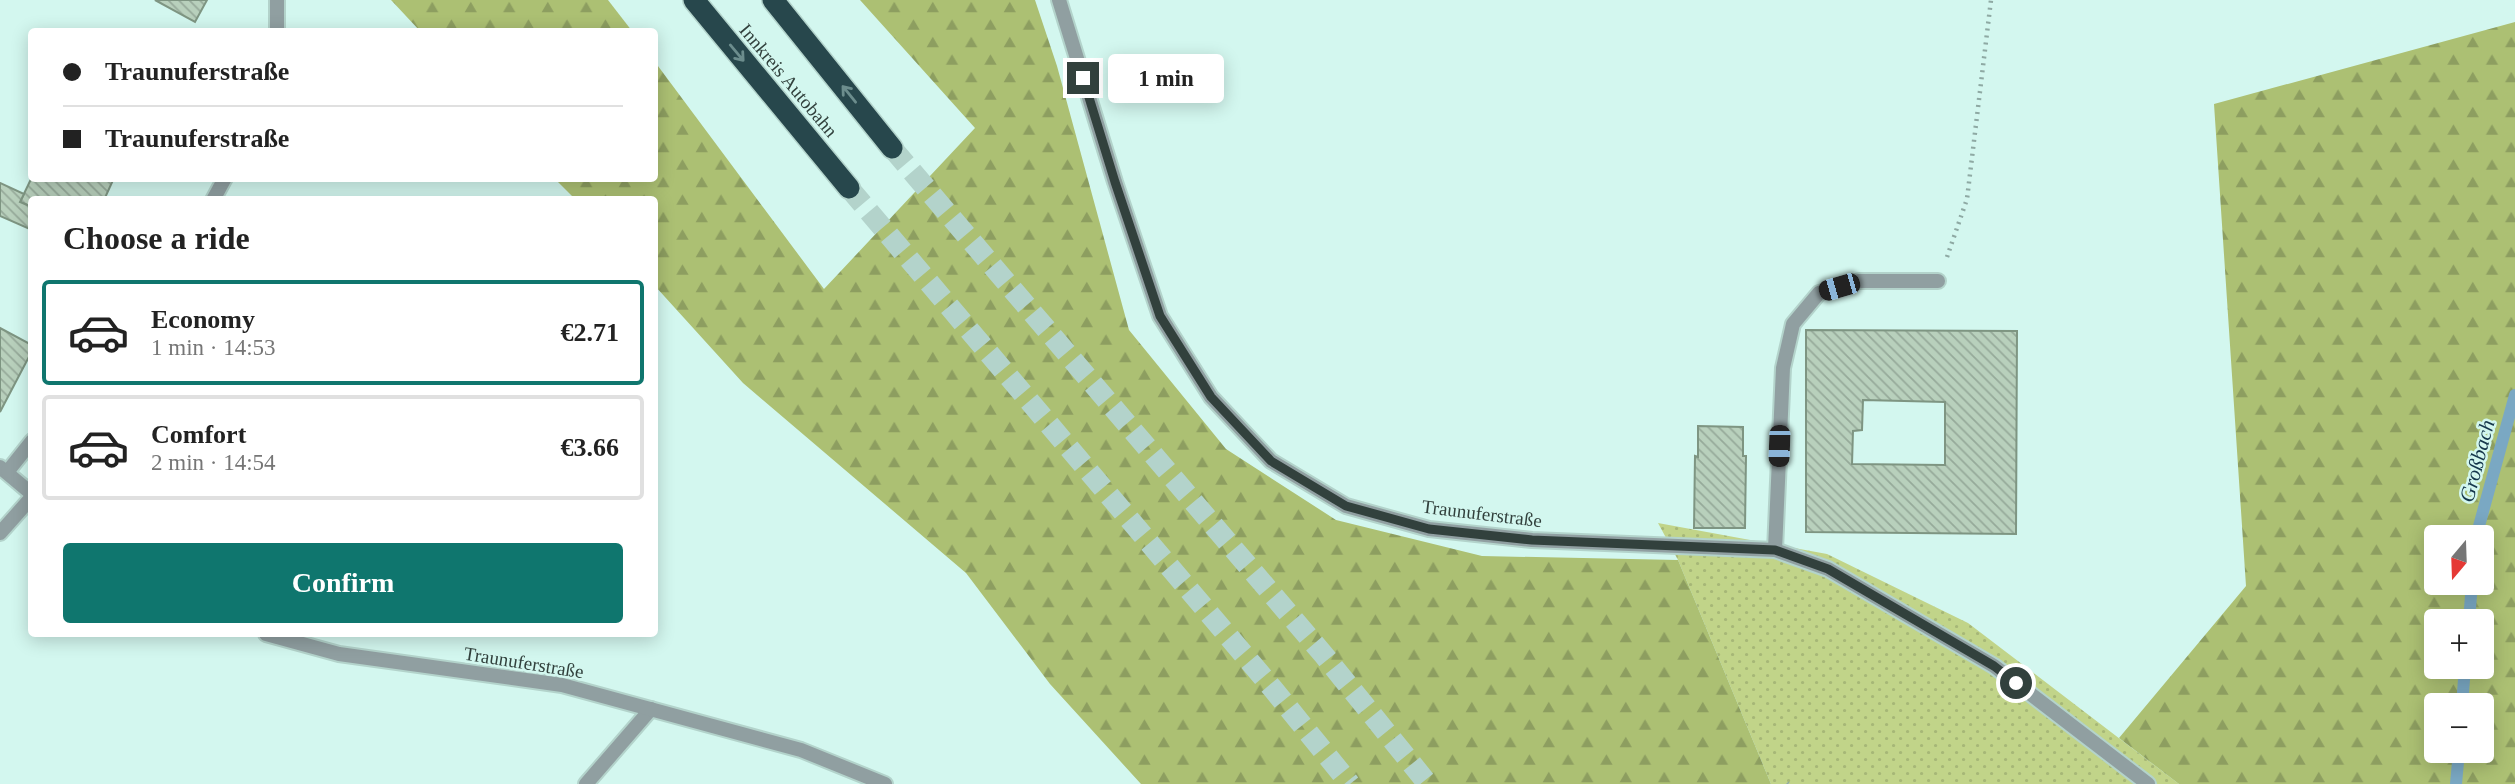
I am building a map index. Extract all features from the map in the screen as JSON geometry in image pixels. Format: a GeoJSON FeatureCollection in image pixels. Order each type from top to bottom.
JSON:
{"type":"FeatureCollection","features":[{"type":"Feature","properties":{"kind":"highway","name":"Innkreis Autobahn"},"geometry":{"type":"LineString","coordinates":[[694,0],[849,188]]}},
{"type":"Feature","properties":{"kind":"highway","name":"Innkreis Autobahn"},"geometry":{"type":"LineString","coordinates":[[773,0],[892,148]]}},
{"type":"Feature","properties":{"kind":"street"},"geometry":{"type":"LineString","coordinates":[[277,0],[277,28]]}},
{"type":"Feature","properties":{"kind":"street","name":"Traunuferstraße"},"geometry":{"type":"LineString","coordinates":[[1059,0],[1160,316],[1211,397],[1271,461],[1346,506],[1429,529],[1532,540],[1775,550],[1828,569],[1994,666],[2148,784]]}},
{"type":"Feature","properties":{"kind":"street"},"geometry":{"type":"LineString","coordinates":[[1775,550],[1783,369],[1794,324],[1819,293],[1859,281],[1938,281]]}},
{"type":"Feature","properties":{"kind":"street"},"geometry":{"type":"LineString","coordinates":[[28,445],[4,469],[28,492]]}},
{"type":"Feature","properties":{"kind":"street"},"geometry":{"type":"LineString","coordinates":[[0,533],[28,501]]}},
{"type":"Feature","properties":{"kind":"street","name":"Traunuferstraße"},"geometry":{"type":"LineString","coordinates":[[276,637],[339,654],[562,685],[802,750],[885,784]]}},
{"type":"Feature","properties":{"kind":"street"},"geometry":{"type":"LineString","coordinates":[[586,784],[651,709]]}},
{"type":"Feature","properties":{"kind":"path"},"geometry":{"type":"LineString","coordinates":[[1938,281],[1967,199],[1992,0]]}},
{"type":"Feature","properties":{"kind":"green space"},"geometry":{"type":"Polygon","coordinates":[[[391,0],[608,0],[630,28],[417,28],[391,0]]]}},
{"type":"Feature","properties":{"kind":"green space"},"geometry":{"type":"Polygon","coordinates":[[[860,0],[1035,0],[1057,66],[1129,330],[1226,449],[1336,520],[1482,556],[1678,560],[1771,784],[1141,784],[1050,684],[966,573],[743,383],[658,289],[658,196],[572,196],[558,182],[658,182],[658,66],[824,289],[975,128],[860,0]]]}},
{"type":"Feature","properties":{"kind":"green space"},"geometry":{"type":"Polygon","coordinates":[[[2515,22],[2515,784],[2179,784],[2119,738],[2246,586],[2214,104],[2515,22]]]}},
{"type":"Feature","properties":{"kind":"green space"},"geometry":{"type":"Polygon","coordinates":[[[1658,523],[1827,554],[1968,623],[2179,784],[1771,784],[1678,560],[1658,523]]]}},
{"type":"Feature","properties":{"kind":"building"},"geometry":{"type":"Polygon","coordinates":[[[155,0],[207,0],[195,22],[155,0]]]}},
{"type":"Feature","properties":{"kind":"building"},"geometry":{"type":"Polygon","coordinates":[[[30,182],[112,182],[106,196],[28,196],[28,205],[20,202],[30,182]]]}},
{"type":"Feature","properties":{"kind":"building"},"geometry":{"type":"Polygon","coordinates":[[[0,183],[24,194],[20,202],[28,205],[28,228],[0,216],[0,183]]]}},
{"type":"Feature","properties":{"kind":"building"},"geometry":{"type":"Polygon","coordinates":[[[0,328],[28,343],[28,359],[0,412],[0,328]]]}},
{"type":"Feature","properties":{"kind":"building"},"geometry":{"type":"Polygon","coordinates":[[[1806,330],[2017,331],[2016,534],[1806,532],[1806,330]],[[1863,400],[1862,430],[1853,431],[1852,464],[1945,465],[1945,402],[1863,400]]]}},
{"type":"Feature","properties":{"kind":"building"},"geometry":{"type":"Polygon","coordinates":[[[1698,426],[1743,427],[1743,456],[1746,456],[1745,528],[1694,528],[1698,426]]]}},
{"type":"Feature","properties":{"kind":"waterway","name":"Großbach"},"geometry":{"type":"LineString","coordinates":[[2479,525],[2515,395]]}},
{"type":"Feature","properties":{"kind":"waterway","name":"Großbach"},"geometry":{"type":"LineString","coordinates":[[2470,609],[2471,595]]}},
{"type":"Feature","properties":{"kind":"waterway","name":"Großbach"},"geometry":{"type":"LineString","coordinates":[[2463,693],[2464,679]]}},
{"type":"Feature","properties":{"kind":"waterway","name":"Großbach"},"geometry":{"type":"LineString","coordinates":[[2456,784],[2458,763]]}},
{"type":"Feature","properties":{"kind":"tunnel"},"geometry":{"type":"LineString","coordinates":[[892,148],[1323,654],[1428,784]]}},
{"type":"Feature","properties":{"kind":"tunnel"},"geometry":{"type":"LineString","coordinates":[[849,188],[1273,689],[1350,784]]}},
{"type":"Feature","properties":{"kind":"route"},"geometry":{"type":"LineString","coordinates":[[1083,78],[1160,316],[1211,397],[1271,461],[1346,506],[1429,529],[1532,540],[1775,550],[1828,569],[1994,666],[2016,683]]}}]}
